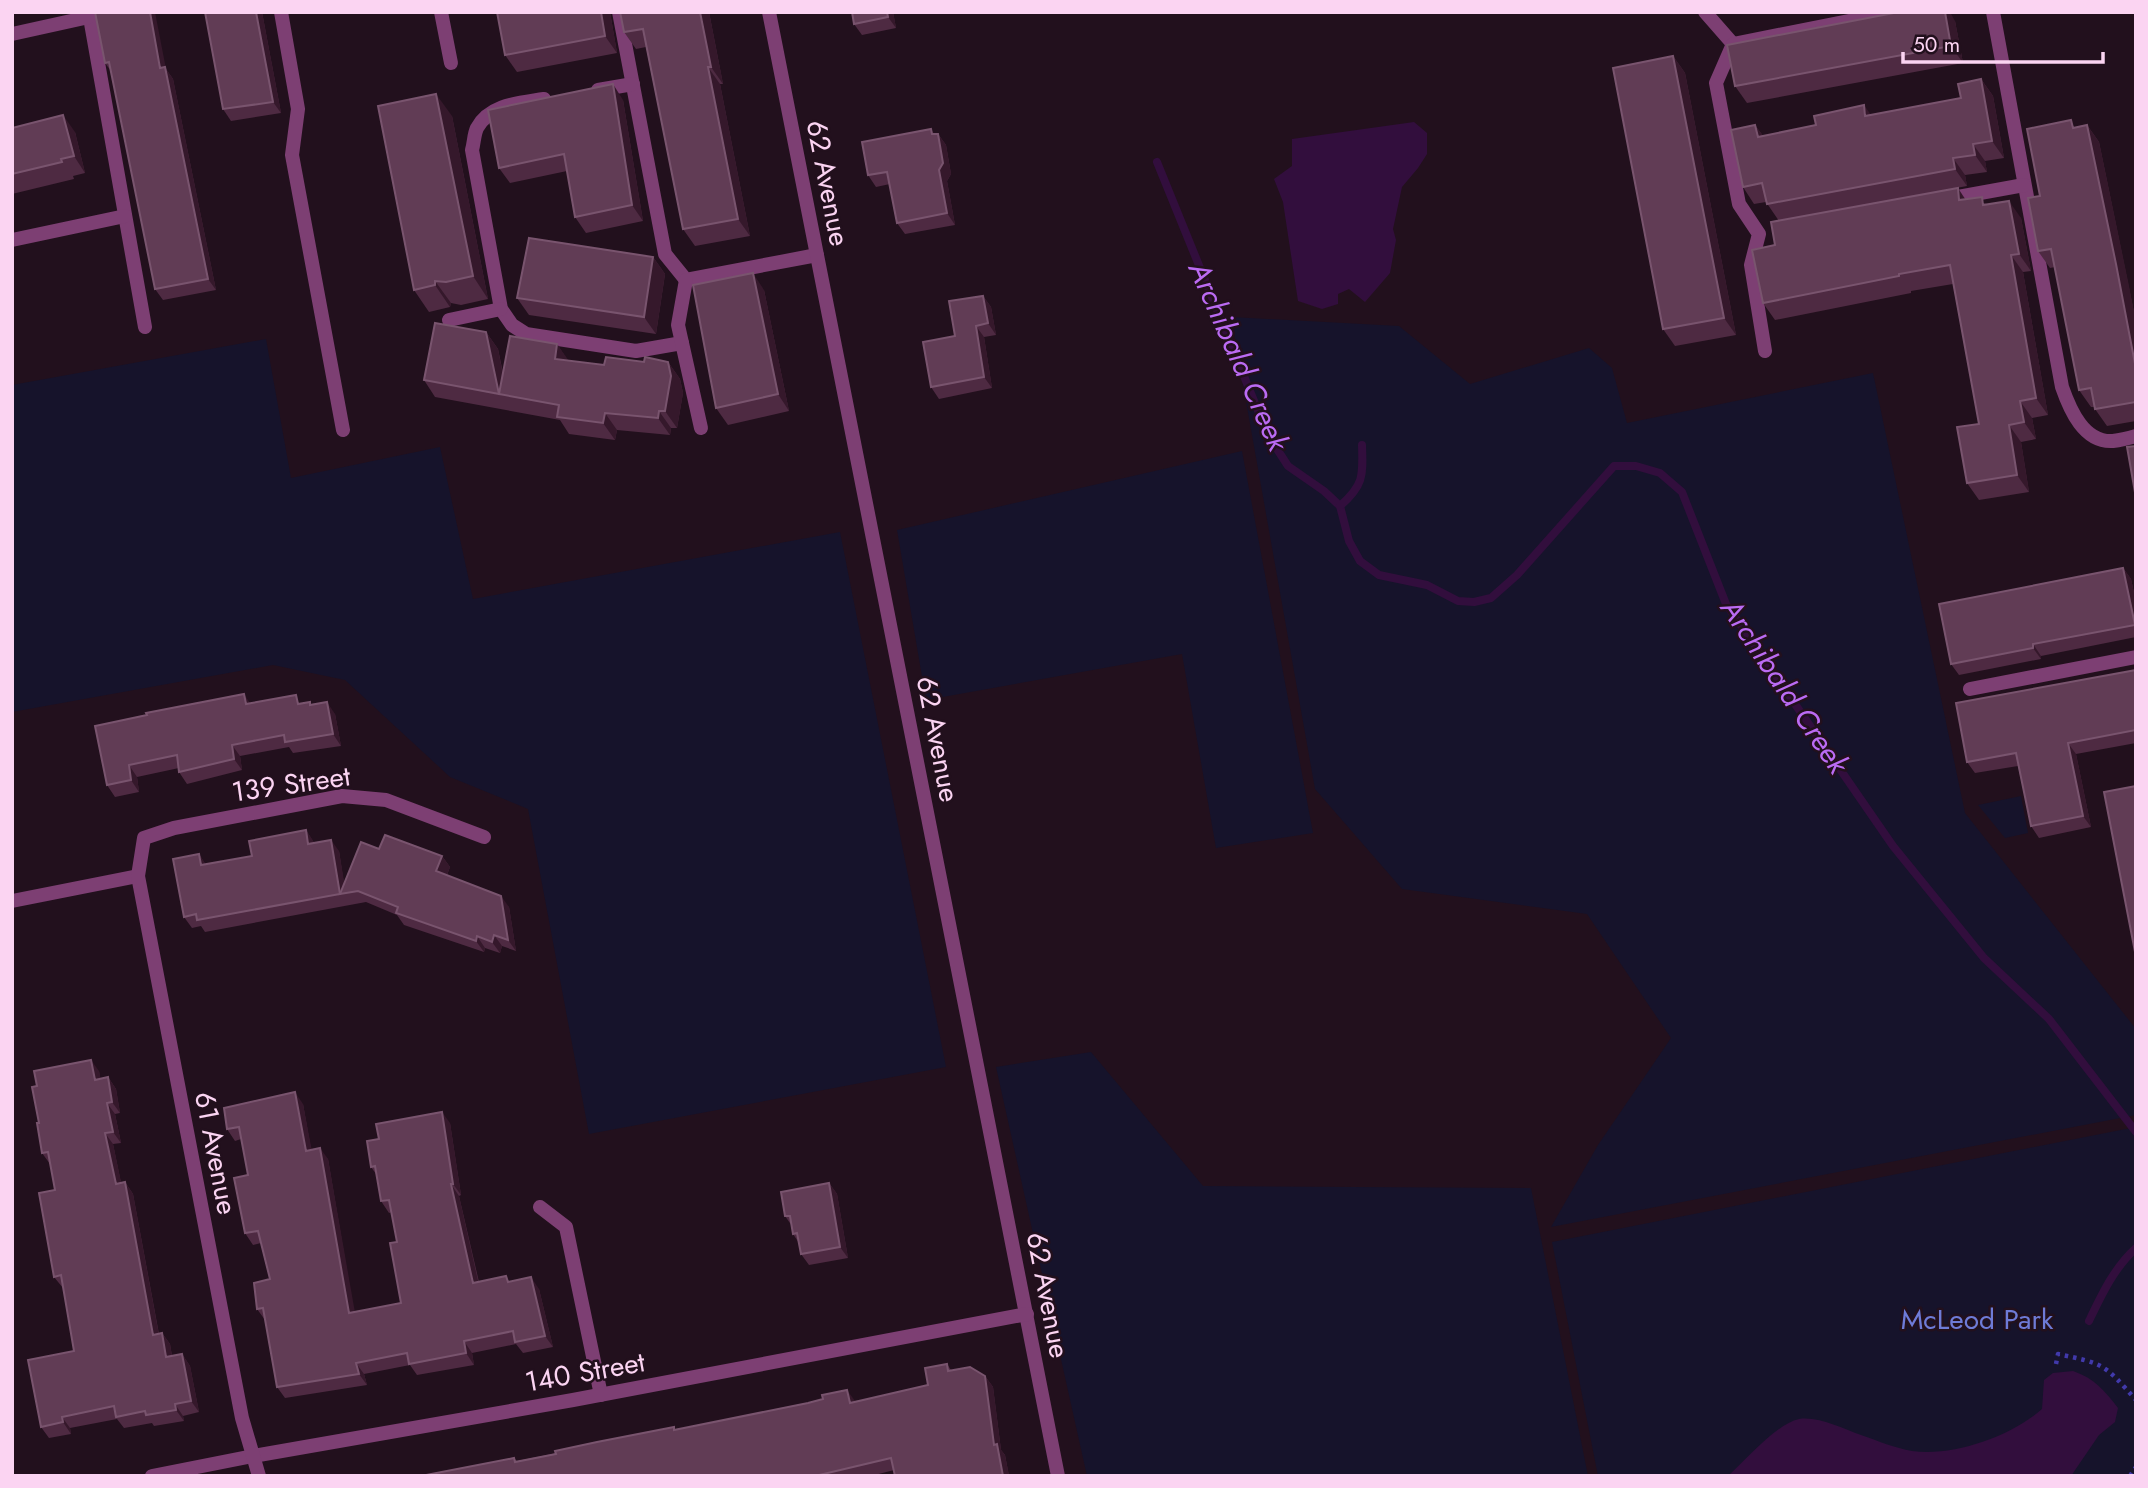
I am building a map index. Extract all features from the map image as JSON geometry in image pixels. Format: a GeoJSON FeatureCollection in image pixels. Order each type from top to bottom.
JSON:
{"type":"FeatureCollection","features":[{"type":"Feature","properties":{"kind":"street"},"geometry":{"type":"LineString","coordinates":[[281,12],[298,109],[292,155],[343,430]]}},
{"type":"Feature","properties":{"kind":"street"},"geometry":{"type":"LineString","coordinates":[[441,12],[451,64]]}},
{"type":"Feature","properties":{"kind":"street"},"geometry":{"type":"LineString","coordinates":[[619,12],[665,254],[686,280],[678,325],[701,428]]}},
{"type":"Feature","properties":{"kind":"street","name":"62 Avenue"},"geometry":{"type":"LineString","coordinates":[[769,12],[1058,1476]]}},
{"type":"Feature","properties":{"kind":"street"},"geometry":{"type":"LineString","coordinates":[[1705,12],[1733,44]]}},
{"type":"Feature","properties":{"kind":"street"},"geometry":{"type":"LineString","coordinates":[[1733,44],[1894,12]]}},
{"type":"Feature","properties":{"kind":"street"},"geometry":{"type":"LineString","coordinates":[[1993,12],[2062,387],[2070,409],[2081,426],[2094,436],[2111,441],[2136,436]]}},
{"type":"Feature","properties":{"kind":"street"},"geometry":{"type":"LineString","coordinates":[[12,34],[89,15],[145,327]]}},
{"type":"Feature","properties":{"kind":"street"},"geometry":{"type":"LineString","coordinates":[[1733,44],[1716,83],[1739,204],[1766,233],[1751,265],[1765,351]]}},
{"type":"Feature","properties":{"kind":"street"},"geometry":{"type":"LineString","coordinates":[[582,93],[633,84]]}},
{"type":"Feature","properties":{"kind":"street"},"geometry":{"type":"LineString","coordinates":[[556,97],[504,106],[487,116],[476,128],[472,150],[501,309],[512,325],[526,334],[636,351],[681,343]]}},
{"type":"Feature","properties":{"kind":"street"},"geometry":{"type":"LineString","coordinates":[[1931,202],[2024,185]]}},
{"type":"Feature","properties":{"kind":"street"},"geometry":{"type":"LineString","coordinates":[[12,240],[125,216]]}},
{"type":"Feature","properties":{"kind":"street"},"geometry":{"type":"LineString","coordinates":[[686,280],[817,255]]}},
{"type":"Feature","properties":{"kind":"street"},"geometry":{"type":"LineString","coordinates":[[449,320],[501,309]]}},
{"type":"Feature","properties":{"kind":"street"},"geometry":{"type":"LineString","coordinates":[[1970,689],[2136,657]]}},
{"type":"Feature","properties":{"kind":"street","name":"139 Street"},"geometry":{"type":"LineString","coordinates":[[144,838],[174,828],[342,796],[386,800],[484,837]]}},
{"type":"Feature","properties":{"kind":"street","name":"61 Avenue"},"geometry":{"type":"LineString","coordinates":[[144,838],[138,876],[242,1418],[259,1476]]}},
{"type":"Feature","properties":{"kind":"street"},"geometry":{"type":"LineString","coordinates":[[12,901],[138,876]]}},
{"type":"Feature","properties":{"kind":"street"},"geometry":{"type":"LineString","coordinates":[[540,1207],[566,1227],[601,1395]]}},
{"type":"Feature","properties":{"kind":"street","name":"140 Street"},"geometry":{"type":"LineString","coordinates":[[152,1476],[1027,1314]]}},
{"type":"Feature","properties":{"kind":"path"},"geometry":{"type":"LineString","coordinates":[[2056,1364],[2058,1354],[2094,1361],[2108,1368],[2136,1400]]}},
{"type":"Feature","properties":{"kind":"path"},"geometry":{"type":"LineString","coordinates":[[2130,1476],[2136,1467]]}},
{"type":"Feature","properties":{"kind":"green space"},"geometry":{"type":"Polygon","coordinates":[[[1231,317],[1399,326],[1470,384],[1589,348],[1612,368],[1627,423],[1873,373],[1965,813],[2136,1029],[2136,1115],[1551,1227],[1598,1145],[1671,1038],[1587,914],[1402,889],[1315,789],[1231,317]]]}},
{"type":"Feature","properties":{"kind":"green space"},"geometry":{"type":"Polygon","coordinates":[[[266,339],[291,478],[440,447],[473,599],[840,532],[946,1067],[589,1134],[528,809],[450,777],[345,680],[273,665],[12,712],[12,385],[266,339]]]}},
{"type":"Feature","properties":{"kind":"green space"},"geometry":{"type":"Polygon","coordinates":[[[1242,451],[1313,833],[1216,848],[1182,654],[926,700],[897,530],[1242,451]]]}},
{"type":"Feature","properties":{"kind":"green space"},"geometry":{"type":"Polygon","coordinates":[[[2021,796],[2028,833],[2005,838],[1978,805],[2021,796]]]}},
{"type":"Feature","properties":{"kind":"green space"},"geometry":{"type":"Polygon","coordinates":[[[1091,1052],[1203,1186],[1531,1188],[1588,1476],[1087,1476],[996,1067],[1091,1052]]]}},
{"type":"Feature","properties":{"kind":"green space","name":"McLeod Park"},"geometry":{"type":"Polygon","coordinates":[[[2136,1127],[2136,1476],[1598,1476],[1552,1242],[2136,1127]]]}},
{"type":"Feature","properties":{"kind":"shaded area"},"geometry":{"type":"Polygon","coordinates":[[[1414,122],[1427,133],[1427,154],[1402,187],[1393,229],[1396,240],[1390,273],[1365,302],[1349,289],[1338,294],[1338,304],[1322,309],[1298,301],[1283,202],[1274,179],[1292,166],[1292,139],[1414,122]]]}},
{"type":"Feature","properties":{"kind":"shaded area"},"geometry":{"type":"Polygon","coordinates":[[[2073,1371],[2098,1386],[2118,1408],[2115,1422],[2099,1435],[2071,1476],[1728,1476],[1771,1435],[1799,1419],[1823,1421],[1912,1451],[1945,1451],[1981,1442],[2015,1428],[2042,1409],[2044,1380],[2053,1373],[2073,1371]]]}},
{"type":"Feature","properties":{"kind":"building"},"geometry":{"type":"Polygon","coordinates":[[[95,12],[150,12],[160,68],[165,67],[208,279],[155,289],[109,62],[105,63],[95,12]]]}},
{"type":"Feature","properties":{"kind":"building"},"geometry":{"type":"Polygon","coordinates":[[[205,12],[256,12],[273,102],[223,109],[205,12]]]}},
{"type":"Feature","properties":{"kind":"building"},"geometry":{"type":"Polygon","coordinates":[[[497,12],[601,12],[605,36],[505,55],[497,12]]]}},
{"type":"Feature","properties":{"kind":"building"},"geometry":{"type":"Polygon","coordinates":[[[620,12],[700,12],[738,219],[683,229],[643,29],[624,32],[620,12]]]}},
{"type":"Feature","properties":{"kind":"building"},"geometry":{"type":"Polygon","coordinates":[[[852,12],[887,12],[888,17],[854,24],[852,12]]]}},
{"type":"Feature","properties":{"kind":"building"},"geometry":{"type":"Polygon","coordinates":[[[1899,12],[1945,12],[1951,46],[1735,86],[1727,45],[1899,12]]]}},
{"type":"Feature","properties":{"kind":"building"},"geometry":{"type":"Polygon","coordinates":[[[1673,56],[1724,318],[1663,329],[1613,68],[1673,56]]]}},
{"type":"Feature","properties":{"kind":"building"},"geometry":{"type":"Polygon","coordinates":[[[1981,79],[1992,141],[1973,144],[1975,155],[1953,158],[1955,169],[1767,204],[1762,183],[1743,187],[1731,130],[1755,125],[1758,137],[1816,125],[1814,116],[1864,105],[1865,116],[1961,98],[1958,84],[1981,79]]]}},
{"type":"Feature","properties":{"kind":"building"},"geometry":{"type":"Polygon","coordinates":[[[613,84],[632,205],[575,217],[564,154],[499,168],[488,110],[613,84]]]}},
{"type":"Feature","properties":{"kind":"building"},"geometry":{"type":"Polygon","coordinates":[[[436,94],[473,276],[446,282],[435,281],[435,285],[414,290],[378,106],[436,94]]]}},
{"type":"Feature","properties":{"kind":"building"},"geometry":{"type":"Polygon","coordinates":[[[63,115],[74,156],[61,159],[62,162],[12,174],[12,128],[63,115]]]}},
{"type":"Feature","properties":{"kind":"building"},"geometry":{"type":"Polygon","coordinates":[[[2071,120],[2073,128],[2087,125],[2136,369],[2136,402],[2095,409],[2091,388],[2079,390],[2051,249],[2038,251],[2028,198],[2040,196],[2027,129],[2071,120]]]}},
{"type":"Feature","properties":{"kind":"building"},"geometry":{"type":"Polygon","coordinates":[[[931,129],[932,134],[938,134],[943,163],[939,170],[947,213],[897,223],[887,172],[868,175],[862,142],[931,129]]]}},
{"type":"Feature","properties":{"kind":"building"},"geometry":{"type":"Polygon","coordinates":[[[1958,188],[1959,200],[1982,197],[1983,205],[2009,201],[2019,254],[2011,255],[2036,398],[2020,401],[2024,422],[2009,425],[2017,475],[1967,483],[1957,427],[1979,424],[1950,265],[1763,303],[1752,250],[1775,245],[1771,222],[1958,188]]]}},
{"type":"Feature","properties":{"kind":"building"},"geometry":{"type":"Polygon","coordinates":[[[529,238],[653,257],[644,317],[517,298],[529,238]]]}},
{"type":"Feature","properties":{"kind":"building"},"geometry":{"type":"Polygon","coordinates":[[[753,273],[778,394],[716,408],[693,285],[753,273]]]}},
{"type":"Feature","properties":{"kind":"building"},"geometry":{"type":"Polygon","coordinates":[[[983,296],[988,323],[976,326],[984,377],[931,387],[923,342],[955,336],[949,301],[983,296]]]}},
{"type":"Feature","properties":{"kind":"building"},"geometry":{"type":"Polygon","coordinates":[[[435,323],[486,332],[499,394],[424,380],[435,323]]]}},
{"type":"Feature","properties":{"kind":"building"},"geometry":{"type":"Polygon","coordinates":[[[510,336],[557,344],[555,359],[604,365],[606,357],[644,362],[645,357],[668,362],[671,376],[665,411],[659,411],[658,418],[605,413],[603,423],[557,417],[559,405],[499,394],[510,336]]]}},
{"type":"Feature","properties":{"kind":"building"},"geometry":{"type":"Polygon","coordinates":[[[2136,446],[2136,498],[2127,447],[2136,446]]]}},
{"type":"Feature","properties":{"kind":"building"},"geometry":{"type":"Polygon","coordinates":[[[2123,568],[2135,625],[2033,644],[2033,648],[1951,664],[1939,604],[2123,568]]]}},
{"type":"Feature","properties":{"kind":"building"},"geometry":{"type":"Polygon","coordinates":[[[2136,670],[2136,730],[2068,743],[2083,816],[2031,826],[2016,753],[1967,762],[1956,703],[2136,670]]]}},
{"type":"Feature","properties":{"kind":"building"},"geometry":{"type":"Polygon","coordinates":[[[244,694],[246,704],[296,695],[298,704],[327,702],[333,734],[285,742],[284,735],[232,745],[234,759],[179,772],[177,755],[129,765],[131,780],[107,785],[95,726],[244,694]]]}},
{"type":"Feature","properties":{"kind":"building"},"geometry":{"type":"Polygon","coordinates":[[[2136,786],[2136,957],[2104,792],[2136,786]]]}},
{"type":"Feature","properties":{"kind":"building"},"geometry":{"type":"Polygon","coordinates":[[[306,830],[308,844],[331,840],[340,894],[197,920],[196,914],[184,917],[173,859],[199,854],[201,865],[252,856],[249,841],[306,830]]]}},
{"type":"Feature","properties":{"kind":"building"},"geometry":{"type":"Polygon","coordinates":[[[385,835],[442,856],[436,871],[501,896],[508,940],[494,935],[492,942],[477,936],[476,941],[396,913],[398,907],[358,891],[340,894],[361,842],[379,849],[385,835]]]}},
{"type":"Feature","properties":{"kind":"building"},"geometry":{"type":"Polygon","coordinates":[[[91,1060],[95,1080],[108,1077],[112,1102],[107,1103],[113,1132],[105,1133],[116,1184],[125,1182],[153,1335],[162,1333],[166,1357],[182,1354],[191,1401],[175,1404],[176,1410],[146,1415],[145,1411],[116,1417],[114,1406],[62,1417],[63,1422],[41,1427],[28,1360],[74,1351],[61,1275],[54,1277],[39,1193],[55,1190],[48,1152],[42,1153],[32,1087],[37,1086],[34,1071],[91,1060]]]}},
{"type":"Feature","properties":{"kind":"building"},"geometry":{"type":"Polygon","coordinates":[[[295,1092],[306,1151],[320,1148],[349,1313],[401,1303],[390,1243],[397,1242],[389,1200],[381,1201],[375,1166],[371,1167],[367,1141],[379,1139],[376,1124],[442,1112],[451,1184],[473,1283],[506,1276],[508,1282],[531,1277],[545,1336],[515,1342],[513,1331],[464,1341],[466,1353],[409,1364],[407,1353],[356,1363],[359,1374],[277,1387],[263,1308],[257,1309],[254,1283],[270,1279],[258,1231],[245,1233],[234,1178],[248,1175],[239,1127],[227,1129],[224,1108],[295,1092]]]}},
{"type":"Feature","properties":{"kind":"building"},"geometry":{"type":"Polygon","coordinates":[[[829,1183],[840,1247],[801,1254],[797,1233],[793,1234],[790,1216],[785,1216],[781,1192],[829,1183]]]}},
{"type":"Feature","properties":{"kind":"building"},"geometry":{"type":"Polygon","coordinates":[[[947,1364],[948,1371],[970,1367],[985,1376],[994,1445],[997,1444],[1003,1476],[895,1476],[891,1458],[815,1476],[421,1476],[514,1458],[515,1462],[556,1454],[555,1451],[597,1442],[674,1427],[674,1430],[808,1403],[823,1399],[822,1395],[847,1390],[850,1403],[928,1385],[925,1368],[947,1364]]]}},
{"type":"Feature","properties":{"kind":"waterway","name":"Archibald Creek"},"geometry":{"type":"LineString","coordinates":[[1157,162],[1261,418],[1288,466],[1324,491],[1340,506],[1349,541],[1360,561],[1379,575],[1427,585],[1458,601],[1474,602],[1491,598],[1517,575],[1614,466],[1636,466],[1660,473],[1682,492],[1726,604],[1893,846],[1984,958],[2049,1019],[2136,1132]]}},
{"type":"Feature","properties":{"kind":"waterway"},"geometry":{"type":"LineString","coordinates":[[1340,506],[1358,486],[1362,445]]}},
{"type":"Feature","properties":{"kind":"waterway"},"geometry":{"type":"LineString","coordinates":[[2089,1321],[2115,1273],[2136,1248]]}}]}
